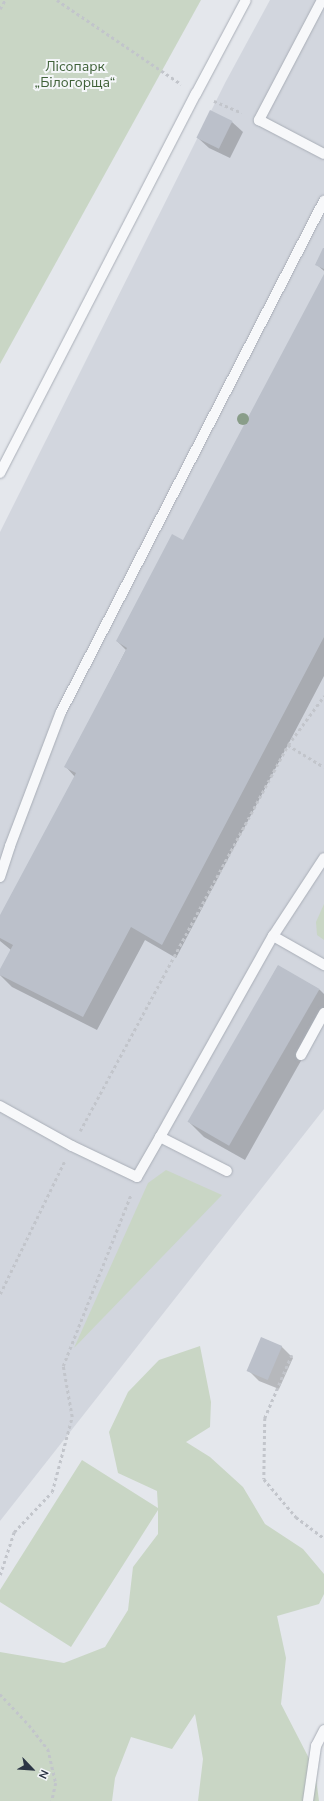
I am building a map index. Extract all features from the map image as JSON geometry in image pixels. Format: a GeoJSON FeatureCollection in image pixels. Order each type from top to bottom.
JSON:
{"type":"FeatureCollection","features":[{"type":"Feature","properties":{"kind":"lane"},"geometry":{"type":"LineString","coordinates":[[0,473],[246,0]]}},
{"type":"Feature","properties":{"kind":"lane"},"geometry":{"type":"LineString","coordinates":[[322,0],[259,120],[324,154]]}},
{"type":"Feature","properties":{"kind":"lane"},"geometry":{"type":"LineString","coordinates":[[0,878],[61,712],[324,201]]}},
{"type":"Feature","properties":{"kind":"lane"},"geometry":{"type":"LineString","coordinates":[[0,1106],[72,1146],[137,1177],[273,936],[324,858]]}},
{"type":"Feature","properties":{"kind":"lane"},"geometry":{"type":"LineString","coordinates":[[273,936],[324,965]]}},
{"type":"Feature","properties":{"kind":"lane"},"geometry":{"type":"LineString","coordinates":[[301,1055],[324,1013]]}},
{"type":"Feature","properties":{"kind":"lane"},"geometry":{"type":"LineString","coordinates":[[160,1137],[227,1171]]}},
{"type":"Feature","properties":{"kind":"lane"},"geometry":{"type":"LineString","coordinates":[[308,1801],[316,1746],[324,1730]]}},
{"type":"Feature","properties":{"kind":"path"},"geometry":{"type":"LineString","coordinates":[[0,9],[5,0]]}},
{"type":"Feature","properties":{"kind":"path"},"geometry":{"type":"LineString","coordinates":[[57,0],[196,94],[259,120]]}},
{"type":"Feature","properties":{"kind":"path"},"geometry":{"type":"LineString","coordinates":[[0,1294],[72,1146],[288,745],[324,696]]}},
{"type":"Feature","properties":{"kind":"path"},"geometry":{"type":"LineString","coordinates":[[288,745],[324,767]]}},
{"type":"Feature","properties":{"kind":"path"},"geometry":{"type":"LineString","coordinates":[[0,1575],[14,1532],[52,1492],[72,1417],[63,1366],[137,1177]]}},
{"type":"Feature","properties":{"kind":"path"},"geometry":{"type":"LineString","coordinates":[[292,1355],[266,1418],[264,1479],[296,1517],[324,1538]]}},
{"type":"Feature","properties":{"kind":"path"},"geometry":{"type":"LineString","coordinates":[[0,1694],[29,1725],[48,1749],[56,1782],[52,1801]]}},
{"type":"Feature","properties":{"kind":"shaded area"},"geometry":{"type":"Polygon","coordinates":[[[270,0],[324,0],[324,1109],[0,1521],[0,532],[225,83],[270,0]]]}},
{"type":"Feature","properties":{"kind":"green space","name":"Лісопарк „Білогорща“"},"geometry":{"type":"Polygon","coordinates":[[[0,0],[201,0],[0,364],[0,0]]]}},
{"type":"Feature","properties":{"kind":"green space"},"geometry":{"type":"Polygon","coordinates":[[[324,904],[324,940],[317,935],[316,922],[324,904]]]}},
{"type":"Feature","properties":{"kind":"green space"},"geometry":{"type":"Polygon","coordinates":[[[166,1170],[222,1195],[74,1348],[148,1183],[166,1170]]]}},
{"type":"Feature","properties":{"kind":"green space"},"geometry":{"type":"Polygon","coordinates":[[[200,1346],[211,1402],[210,1427],[186,1442],[210,1457],[243,1487],[265,1524],[303,1549],[324,1574],[324,1594],[319,1604],[277,1616],[286,1658],[281,1704],[315,1770],[319,1801],[198,1801],[203,1759],[195,1714],[172,1749],[131,1737],[115,1778],[112,1801],[0,1801],[0,1652],[64,1663],[105,1647],[128,1610],[133,1567],[158,1534],[158,1510],[71,1647],[0,1602],[0,1590],[82,1460],[158,1508],[157,1491],[118,1473],[109,1432],[128,1392],[159,1360],[200,1346]]]}},
{"type":"Feature","properties":{"kind":"building"},"geometry":{"type":"Polygon","coordinates":[[[210,110],[232,121],[219,149],[196,138],[210,110]]]}},
{"type":"Feature","properties":{"kind":"building"},"geometry":{"type":"Polygon","coordinates":[[[324,248],[324,269],[315,265],[324,248]]]}},
{"type":"Feature","properties":{"kind":"building"},"geometry":{"type":"Polygon","coordinates":[[[324,274],[324,637],[162,945],[131,927],[83,1017],[0,975],[0,969],[13,945],[0,938],[0,915],[76,773],[64,767],[127,648],[116,641],[172,534],[183,540],[324,274]]]}},
{"type":"Feature","properties":{"kind":"building"},"geometry":{"type":"Polygon","coordinates":[[[278,965],[320,989],[229,1146],[188,1122],[278,965]]]}},
{"type":"Feature","properties":{"kind":"building"},"geometry":{"type":"Polygon","coordinates":[[[261,1337],[282,1346],[268,1380],[247,1371],[261,1337]]]}}]}
